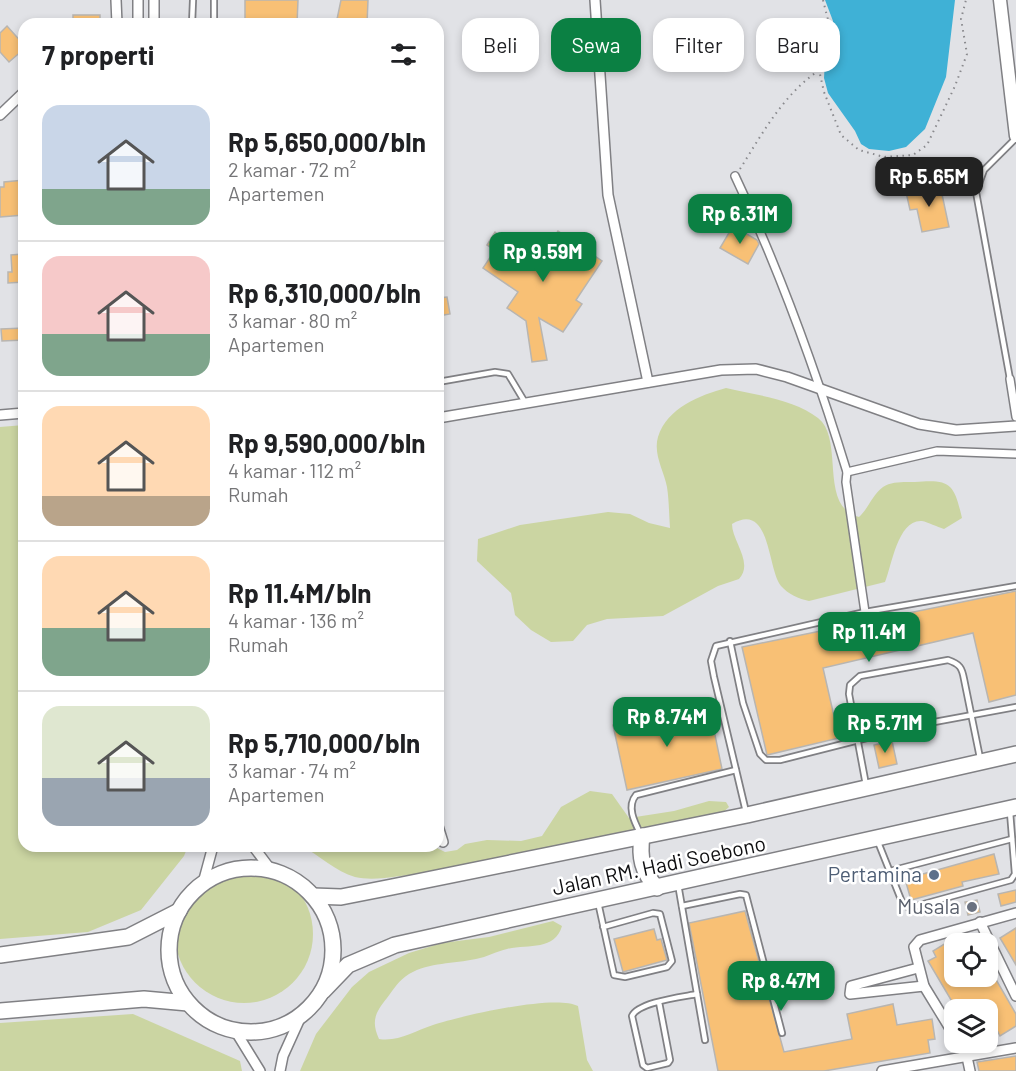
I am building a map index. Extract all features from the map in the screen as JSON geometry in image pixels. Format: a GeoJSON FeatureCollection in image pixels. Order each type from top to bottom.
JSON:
{"type":"FeatureCollection","features":[{"type":"Feature","properties":{"kind":"main road","name":"Jalan RM. Hadi Soebono"},"geometry":{"type":"LineString","coordinates":[[313,896],[341,897],[367,892],[747,815],[981,760],[1016,754]]}},
{"type":"Feature","properties":{"kind":"main road","name":"Jalan RM. Hadi Soebono"},"geometry":{"type":"LineString","coordinates":[[323,991],[332,967],[333,942],[327,917],[313,896],[293,880],[271,870],[246,868],[230,871],[203,883],[179,911],[171,934],[170,958],[175,982],[188,1003],[206,1019],[236,1032],[270,1031],[290,1023],[302,1014],[348,965],[395,945],[1013,808]]}},
{"type":"Feature","properties":{"kind":"main road"},"geometry":{"type":"LineString","coordinates":[[642,836],[640,850],[644,871],[657,888]]}},
{"type":"Feature","properties":{"kind":"main road","name":"Jalan RM. Hadi Soebono"},"geometry":{"type":"LineString","coordinates":[[0,955],[128,937],[179,911]]}},
{"type":"Feature","properties":{"kind":"main road"},"geometry":{"type":"LineString","coordinates":[[0,1011],[144,999],[188,1003]]}},
{"type":"Feature","properties":{"kind":"street"},"geometry":{"type":"LineString","coordinates":[[116,0],[117,18]]}},
{"type":"Feature","properties":{"kind":"street"},"geometry":{"type":"LineString","coordinates":[[138,0],[138,18]]}},
{"type":"Feature","properties":{"kind":"street"},"geometry":{"type":"LineString","coordinates":[[154,0],[154,18]]}},
{"type":"Feature","properties":{"kind":"street"},"geometry":{"type":"LineString","coordinates":[[595,0],[608,195],[648,382]]}},
{"type":"Feature","properties":{"kind":"street"},"geometry":{"type":"LineString","coordinates":[[1000,0],[1016,137]]}},
{"type":"Feature","properties":{"kind":"street"},"geometry":{"type":"LineString","coordinates":[[0,115],[18,98]]}},
{"type":"Feature","properties":{"kind":"street"},"geometry":{"type":"LineString","coordinates":[[735,176],[754,217],[822,388],[847,472],[846,482],[865,612]]}},
{"type":"Feature","properties":{"kind":"street"},"geometry":{"type":"LineString","coordinates":[[444,417],[721,370],[756,369],[822,388],[919,424],[956,430],[1016,426]]}},
{"type":"Feature","properties":{"kind":"street"},"geometry":{"type":"LineString","coordinates":[[1010,379],[1016,417]]}},
{"type":"Feature","properties":{"kind":"street"},"geometry":{"type":"LineString","coordinates":[[0,415],[18,414]]}},
{"type":"Feature","properties":{"kind":"street"},"geometry":{"type":"LineString","coordinates":[[847,472],[937,451],[1016,454]]}},
{"type":"Feature","properties":{"kind":"street"},"geometry":{"type":"LineString","coordinates":[[203,883],[211,852]]}},
{"type":"Feature","properties":{"kind":"street"},"geometry":{"type":"LineString","coordinates":[[258,852],[271,870]]}},
{"type":"Feature","properties":{"kind":"street"},"geometry":{"type":"LineString","coordinates":[[944,1019],[924,986],[914,949],[918,942],[980,922],[1016,914]]}},
{"type":"Feature","properties":{"kind":"street"},"geometry":{"type":"LineString","coordinates":[[980,922],[1016,996]]}},
{"type":"Feature","properties":{"kind":"street"},"geometry":{"type":"LineString","coordinates":[[918,968],[850,986],[850,994],[924,986]]}},
{"type":"Feature","properties":{"kind":"street"},"geometry":{"type":"LineString","coordinates":[[280,1071],[302,1014]]}},
{"type":"Feature","properties":{"kind":"street"},"geometry":{"type":"LineString","coordinates":[[236,1032],[260,1071]]}},
{"type":"Feature","properties":{"kind":"street"},"geometry":{"type":"LineString","coordinates":[[882,1071],[1016,1048]]}},
{"type":"Feature","properties":{"kind":"street"},"geometry":{"type":"LineString","coordinates":[[965,1053],[970,1071]]}},
{"type":"Feature","properties":{"kind":"lane"},"geometry":{"type":"LineString","coordinates":[[192,18],[193,0]]}},
{"type":"Feature","properties":{"kind":"lane"},"geometry":{"type":"LineString","coordinates":[[214,0],[214,18]]}},
{"type":"Feature","properties":{"kind":"lane"},"geometry":{"type":"LineString","coordinates":[[1010,379],[976,192],[984,170],[1016,137]]}},
{"type":"Feature","properties":{"kind":"lane"},"geometry":{"type":"LineString","coordinates":[[444,381],[495,372],[508,374],[526,404]]}},
{"type":"Feature","properties":{"kind":"lane"},"geometry":{"type":"LineString","coordinates":[[747,815],[711,661],[716,646],[865,612],[1016,586]]}},
{"type":"Feature","properties":{"kind":"lane"},"geometry":{"type":"LineString","coordinates":[[730,641],[743,703],[759,754],[766,760],[780,760],[857,740],[973,714],[1016,707]]}},
{"type":"Feature","properties":{"kind":"lane"},"geometry":{"type":"LineString","coordinates":[[866,788],[849,694],[850,685],[860,676],[948,660],[957,663],[962,667],[981,760]]}},
{"type":"Feature","properties":{"kind":"lane"},"geometry":{"type":"LineString","coordinates":[[642,836],[633,820],[631,806],[636,795],[736,770]]}},
{"type":"Feature","properties":{"kind":"lane"},"geometry":{"type":"LineString","coordinates":[[878,839],[902,902],[909,908],[1011,880],[1015,874],[1012,839],[1013,808]]}},
{"type":"Feature","properties":{"kind":"lane"},"geometry":{"type":"LineString","coordinates":[[890,871],[1012,839]]}},
{"type":"Feature","properties":{"kind":"lane"},"geometry":{"type":"LineString","coordinates":[[678,884],[705,1040]]}},
{"type":"Feature","properties":{"kind":"lane"},"geometry":{"type":"LineString","coordinates":[[682,906],[740,894],[746,896],[782,1033]]}},
{"type":"Feature","properties":{"kind":"lane"},"geometry":{"type":"LineString","coordinates":[[598,900],[603,927],[614,975],[625,977],[667,968],[672,961],[660,914],[653,913],[603,927]]}},
{"type":"Feature","properties":{"kind":"lane"},"geometry":{"type":"LineString","coordinates":[[659,1002],[670,1060],[668,1063],[647,1068],[643,1065],[632,1017],[634,1010],[659,1002],[697,994]]}},
{"type":"Feature","properties":{"kind":"path"},"geometry":{"type":"LineString","coordinates":[[823,0],[828,18]]}},
{"type":"Feature","properties":{"kind":"path"},"geometry":{"type":"LineString","coordinates":[[819,72],[824,92],[841,135],[859,150],[884,157],[913,155],[927,145],[955,86],[967,54],[961,19],[966,0]]}},
{"type":"Feature","properties":{"kind":"path"},"geometry":{"type":"LineString","coordinates":[[735,176],[753,144],[800,84],[816,72]]}},
{"type":"Feature","properties":{"kind":"green space"},"geometry":{"type":"Polygon","coordinates":[[[726,388],[786,402],[818,418],[826,428],[830,441],[835,487],[839,500],[847,511],[859,517],[879,490],[890,484],[936,482],[944,483],[953,491],[962,518],[944,529],[922,521],[914,522],[907,527],[897,544],[885,582],[809,601],[794,596],[781,586],[776,578],[761,529],[754,522],[745,519],[732,524],[744,566],[739,579],[718,586],[663,616],[607,619],[587,625],[573,641],[551,642],[531,630],[515,615],[511,593],[477,561],[478,539],[520,525],[608,512],[630,514],[649,523],[670,528],[667,487],[657,450],[662,427],[686,404],[726,388]]]}},
{"type":"Feature","properties":{"kind":"green space"},"geometry":{"type":"Polygon","coordinates":[[[18,426],[18,852],[186,852],[141,910],[88,932],[0,939],[0,427],[18,426]]]}},
{"type":"Feature","properties":{"kind":"green space"},"geometry":{"type":"Polygon","coordinates":[[[590,791],[612,794],[629,818],[674,811],[709,801],[726,802],[729,807],[718,817],[425,874],[381,878],[355,877],[311,852],[445,852],[457,850],[465,844],[487,840],[521,841],[542,836],[561,807],[590,791]]]}},
{"type":"Feature","properties":{"kind":"green space"},"geometry":{"type":"Polygon","coordinates":[[[244,865],[270,871],[293,885],[307,908],[313,934],[307,960],[293,983],[270,997],[244,1003],[218,997],[195,983],[181,960],[175,934],[181,908],[195,885],[218,871],[244,865]]]}},
{"type":"Feature","properties":{"kind":"green space"},"geometry":{"type":"Polygon","coordinates":[[[553,921],[562,926],[558,934],[547,943],[507,949],[476,959],[433,965],[409,974],[402,979],[380,1008],[375,1027],[379,1039],[386,1040],[485,1012],[529,1004],[566,1003],[578,1006],[587,1060],[593,1071],[300,1071],[316,1034],[352,987],[369,972],[409,953],[442,943],[489,937],[553,921]]]}},
{"type":"Feature","properties":{"kind":"green space"},"geometry":{"type":"Polygon","coordinates":[[[133,1014],[240,1061],[242,1071],[0,1071],[0,1023],[133,1014]]]}},
{"type":"Feature","properties":{"kind":"water"},"geometry":{"type":"Polygon","coordinates":[[[825,0],[955,0],[946,77],[925,129],[906,147],[889,151],[869,149],[861,144],[855,131],[828,93],[824,72],[840,72],[840,18],[832,18],[825,0]]]}},
{"type":"Feature","properties":{"kind":"building"},"geometry":{"type":"Polygon","coordinates":[[[245,0],[298,0],[297,18],[245,18],[245,0]]]}},
{"type":"Feature","properties":{"kind":"building"},"geometry":{"type":"Polygon","coordinates":[[[341,0],[368,0],[367,18],[337,18],[341,0]]]}},
{"type":"Feature","properties":{"kind":"building"},"geometry":{"type":"Polygon","coordinates":[[[73,15],[100,15],[100,18],[73,18],[73,15]]]}},
{"type":"Feature","properties":{"kind":"building"},"geometry":{"type":"Polygon","coordinates":[[[7,26],[18,38],[18,54],[9,62],[0,52],[0,33],[7,26]]]}},
{"type":"Feature","properties":{"kind":"building"},"geometry":{"type":"Polygon","coordinates":[[[890,174],[901,174],[900,187],[890,187],[890,174]]]}},
{"type":"Feature","properties":{"kind":"building"},"geometry":{"type":"Polygon","coordinates":[[[18,181],[18,216],[0,217],[0,187],[4,187],[4,182],[18,181]]]}},
{"type":"Feature","properties":{"kind":"building"},"geometry":{"type":"Polygon","coordinates":[[[940,185],[949,227],[922,232],[917,209],[910,210],[906,192],[940,185]]]}},
{"type":"Feature","properties":{"kind":"building"},"geometry":{"type":"Polygon","coordinates":[[[733,226],[757,240],[759,244],[748,264],[720,248],[733,226]]]}},
{"type":"Feature","properties":{"kind":"building"},"geometry":{"type":"Polygon","coordinates":[[[558,231],[602,261],[576,300],[582,304],[563,332],[539,318],[547,360],[532,362],[526,321],[507,308],[518,292],[483,268],[495,250],[487,245],[495,232],[503,238],[505,234],[540,258],[558,231]]]}},
{"type":"Feature","properties":{"kind":"building"},"geometry":{"type":"Polygon","coordinates":[[[18,254],[18,282],[8,283],[8,272],[12,272],[11,255],[18,254]]]}},
{"type":"Feature","properties":{"kind":"building"},"geometry":{"type":"Polygon","coordinates":[[[444,297],[447,297],[450,314],[444,315],[444,297]]]}},
{"type":"Feature","properties":{"kind":"building"},"geometry":{"type":"Polygon","coordinates":[[[18,328],[18,340],[2,341],[1,329],[18,328]]]}},
{"type":"Feature","properties":{"kind":"building"},"geometry":{"type":"Polygon","coordinates":[[[1016,591],[1016,695],[989,702],[973,633],[823,668],[839,738],[767,755],[742,647],[1016,591]]]}},
{"type":"Feature","properties":{"kind":"building"},"geometry":{"type":"Polygon","coordinates":[[[709,706],[722,769],[627,790],[613,725],[709,706]]]}},
{"type":"Feature","properties":{"kind":"building"},"geometry":{"type":"Polygon","coordinates":[[[892,741],[897,764],[879,768],[874,745],[892,741]]]}},
{"type":"Feature","properties":{"kind":"building"},"geometry":{"type":"Polygon","coordinates":[[[994,854],[999,874],[962,882],[963,886],[911,900],[905,879],[994,854]]]}},
{"type":"Feature","properties":{"kind":"building"},"geometry":{"type":"Polygon","coordinates":[[[1016,890],[1016,902],[1001,906],[998,894],[1016,890]]]}},
{"type":"Feature","properties":{"kind":"building","name":"Musala"},"geometry":{"type":"Polygon","coordinates":[[[977,900],[980,912],[968,915],[965,902],[977,900]]]}},
{"type":"Feature","properties":{"kind":"building"},"geometry":{"type":"Polygon","coordinates":[[[745,911],[784,1052],[852,1039],[847,1014],[893,1004],[897,1025],[932,1019],[935,1039],[928,1040],[930,1053],[824,1071],[718,1071],[689,923],[745,911]]]}},
{"type":"Feature","properties":{"kind":"building"},"geometry":{"type":"Polygon","coordinates":[[[1016,928],[1016,965],[1000,938],[1016,928]]]}},
{"type":"Feature","properties":{"kind":"building"},"geometry":{"type":"Polygon","coordinates":[[[654,929],[657,940],[661,939],[667,960],[623,972],[614,939],[654,929]]]}},
{"type":"Feature","properties":{"kind":"building"},"geometry":{"type":"Polygon","coordinates":[[[944,944],[944,987],[998,987],[998,983],[1016,1014],[1016,1026],[1000,1036],[998,999],[950,999],[928,961],[936,957],[933,951],[944,944]]]}},
{"type":"Feature","properties":{"kind":"building"},"geometry":{"type":"Polygon","coordinates":[[[1016,1056],[1016,1071],[979,1071],[977,1062],[1016,1056]]]}},
{"type":"Feature","properties":{"kind":"place","name":"Pertamina"},"geometry":{"type":"Point","coordinates":[934,875]}},
{"type":"Feature","properties":{"kind":"place","name":"Musala"},"geometry":{"type":"Point","coordinates":[972,907]}}]}
